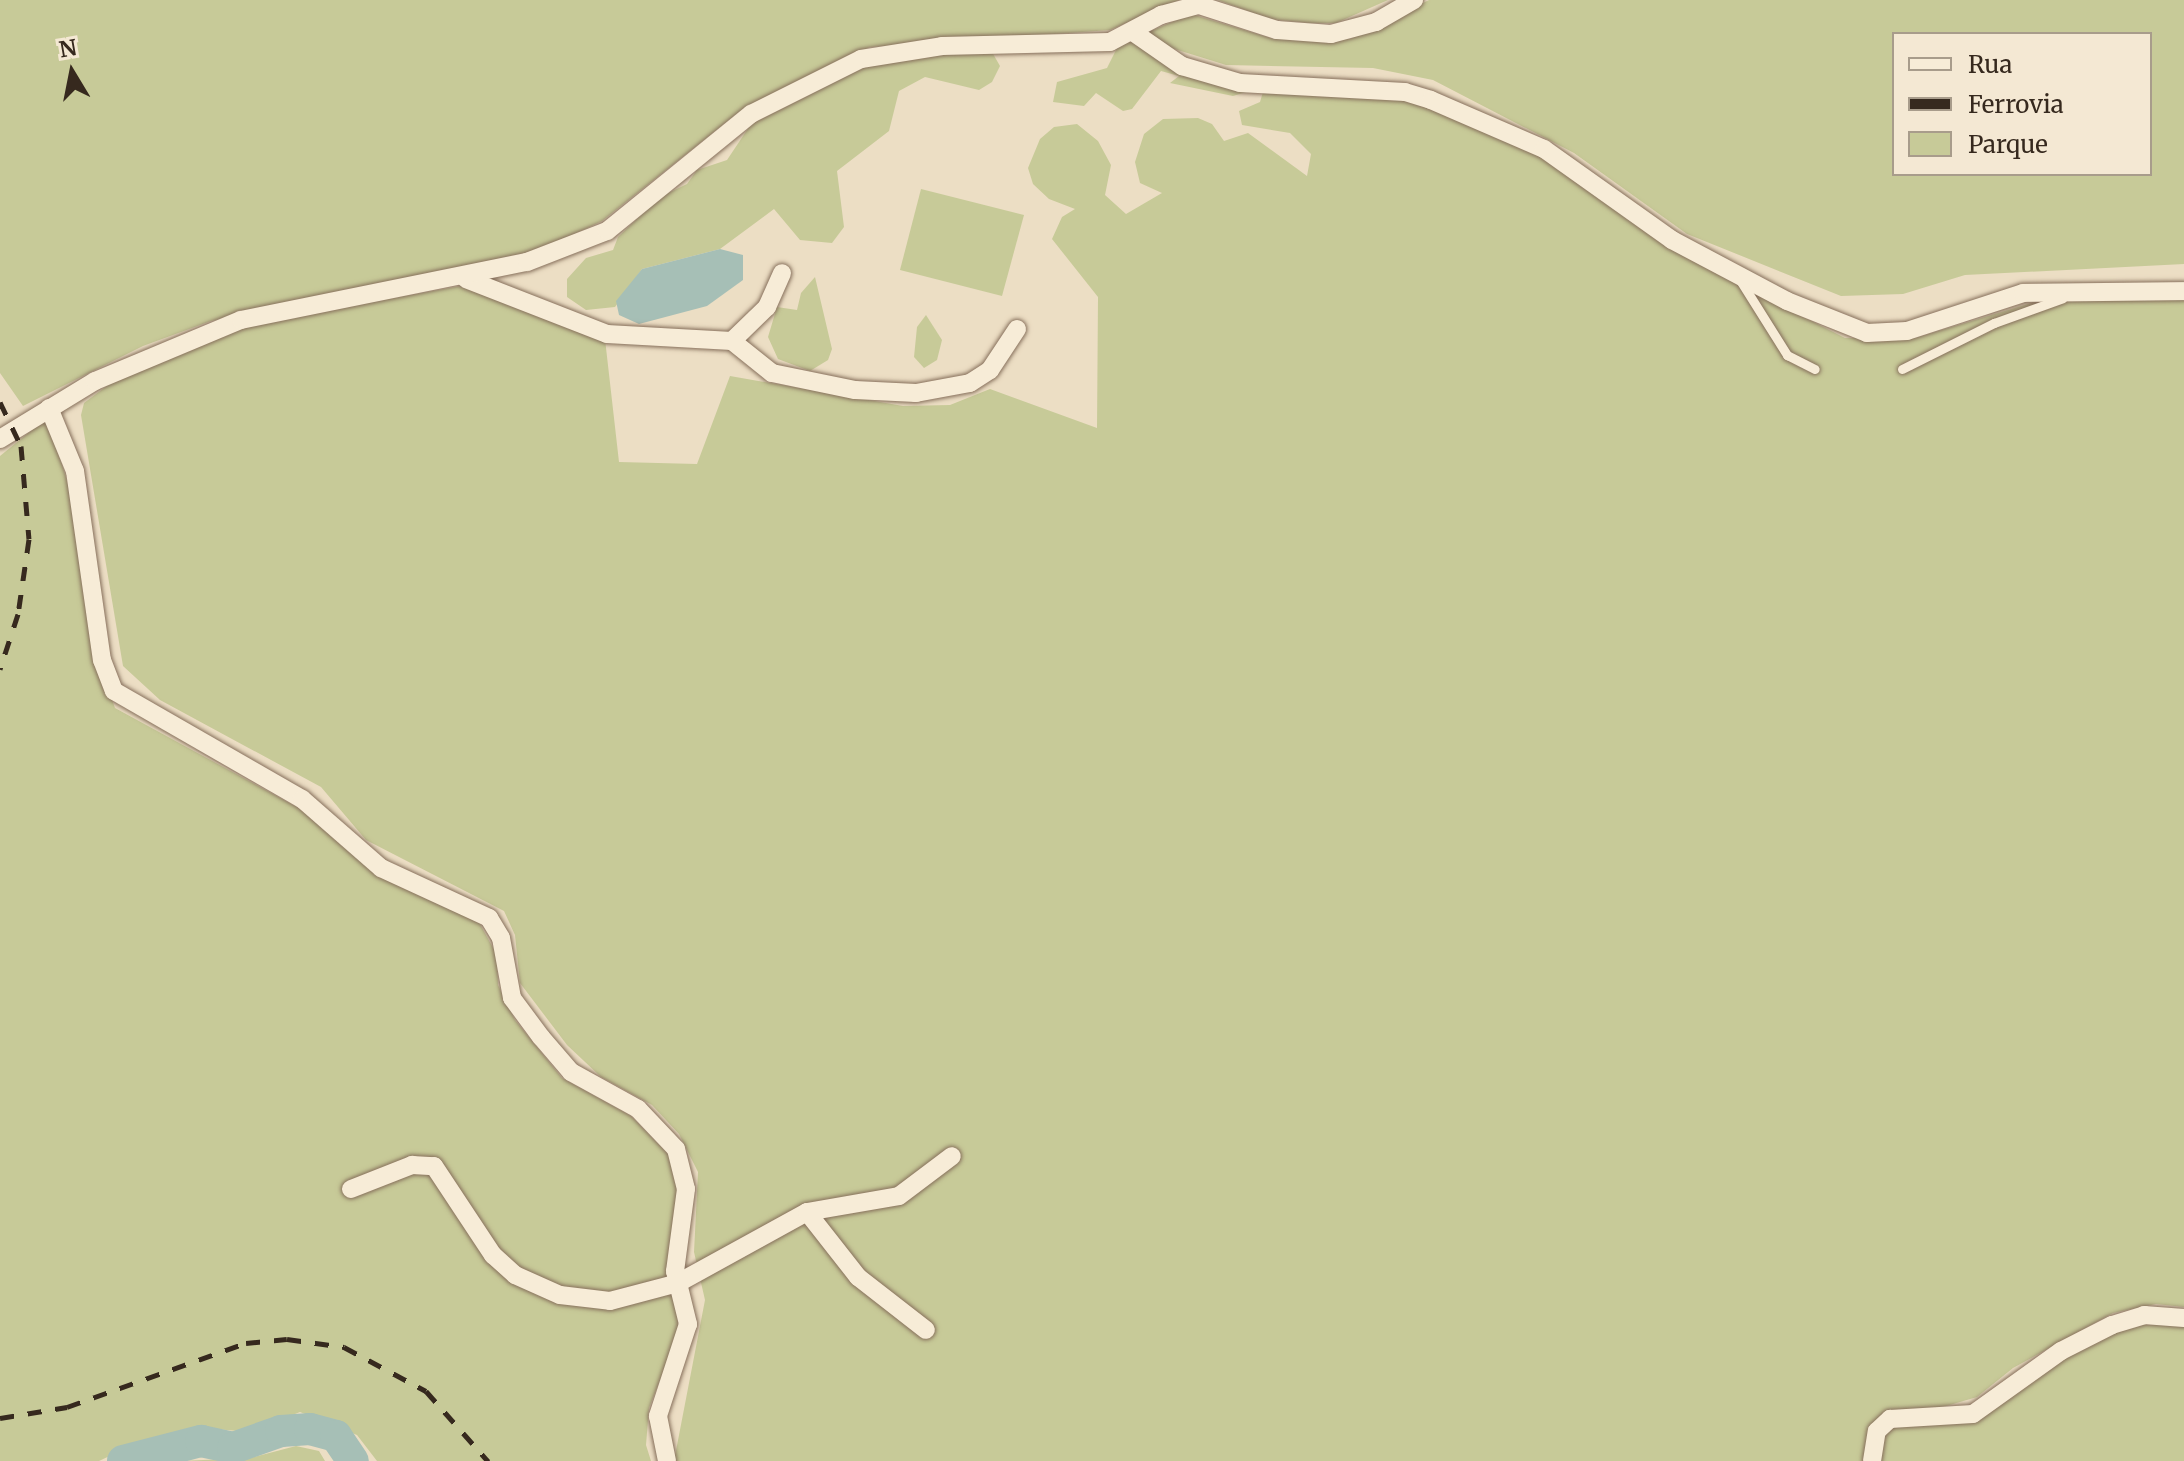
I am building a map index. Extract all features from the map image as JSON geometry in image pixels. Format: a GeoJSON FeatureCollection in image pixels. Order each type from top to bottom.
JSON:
{"type":"FeatureCollection","features":[{"type":"Feature","properties":{"kind":"street"},"geometry":{"type":"LineString","coordinates":[[0,439],[49,408],[143,358],[241,320],[527,262],[607,231],[751,114],[861,59],[942,46],[1085,45],[1133,32],[1170,11],[1199,5],[1277,30],[1331,34],[1376,22],[1414,0]]}},
{"type":"Feature","properties":{"kind":"street"},"geometry":{"type":"LineString","coordinates":[[1133,32],[1182,66],[1240,83],[1405,92],[1431,100],[1544,149],[1672,240],[1815,315],[1867,333],[1907,331],[2023,293],[2184,291]]}},
{"type":"Feature","properties":{"kind":"street"},"geometry":{"type":"LineString","coordinates":[[732,341],[767,307],[782,273]]}},
{"type":"Feature","properties":{"kind":"street"},"geometry":{"type":"LineString","coordinates":[[451,278],[481,281],[607,334],[732,341],[749,350],[764,369],[792,379],[916,393],[949,389],[990,370],[1017,329]]}},
{"type":"Feature","properties":{"kind":"street"},"geometry":{"type":"LineString","coordinates":[[49,408],[75,471],[102,660],[114,691],[302,799],[381,868],[489,918],[501,938],[512,998],[541,1037],[571,1072],[638,1109],[676,1149],[686,1189],[675,1257],[688,1324],[658,1416],[667,1461]]}},
{"type":"Feature","properties":{"kind":"street"},"geometry":{"type":"LineString","coordinates":[[351,1189],[412,1165],[434,1166],[493,1255],[515,1275],[584,1300],[634,1299],[678,1283],[807,1212],[899,1196],[952,1156]]}},
{"type":"Feature","properties":{"kind":"street"},"geometry":{"type":"LineString","coordinates":[[807,1212],[858,1277],[926,1330]]}},
{"type":"Feature","properties":{"kind":"street"},"geometry":{"type":"LineString","coordinates":[[1872,1461],[1877,1431],[1890,1419],[1973,1414],[2061,1351],[2112,1325],[2144,1315],[2184,1318]]}},
{"type":"Feature","properties":{"kind":"lane"},"geometry":{"type":"LineString","coordinates":[[1734,271],[1787,355],[1815,369]]}},
{"type":"Feature","properties":{"kind":"lane"},"geometry":{"type":"LineString","coordinates":[[1902,369],[2071,293]]}},
{"type":"Feature","properties":{"kind":"green space"},"geometry":{"type":"Polygon","coordinates":[[[0,0],[1179,0],[1110,30],[870,47],[744,108],[602,221],[543,249],[211,321],[143,346],[23,406],[0,373],[0,0]]]}},
{"type":"Feature","properties":{"kind":"green space"},"geometry":{"type":"Polygon","coordinates":[[[1218,0],[1388,0],[1336,23],[1310,23],[1270,19],[1218,0]]]}},
{"type":"Feature","properties":{"kind":"green space"},"geometry":{"type":"Polygon","coordinates":[[[1429,0],[2184,0],[2184,264],[1965,275],[1903,294],[1841,296],[1687,234],[1574,153],[1433,80],[1373,68],[1226,65],[1168,47],[1146,33],[1191,14],[1274,39],[1350,39],[1429,0]]]}},
{"type":"Feature","properties":{"kind":"green space"},"geometry":{"type":"Polygon","coordinates":[[[1135,39],[1253,90],[1233,96],[1170,83],[1179,76],[1161,71],[1132,109],[1123,111],[1096,93],[1084,106],[1053,102],[1057,82],[1107,68],[1117,48],[1135,39]]]}},
{"type":"Feature","properties":{"kind":"green space"},"geometry":{"type":"Polygon","coordinates":[[[955,51],[992,52],[1000,66],[992,82],[979,90],[925,77],[899,91],[889,131],[837,171],[844,227],[832,243],[800,240],[774,209],[720,249],[642,269],[615,307],[586,310],[567,297],[567,279],[586,258],[613,250],[618,237],[660,197],[687,184],[697,170],[727,160],[755,118],[852,68],[955,51]]]}},
{"type":"Feature","properties":{"kind":"green space"},"geometry":{"type":"Polygon","coordinates":[[[1263,92],[1402,100],[1430,108],[1542,157],[1697,263],[1845,338],[1915,338],[2035,302],[2184,298],[2184,1307],[2156,1304],[2113,1313],[2013,1368],[1977,1397],[1936,1409],[1937,1424],[1971,1419],[2083,1345],[2138,1324],[2184,1326],[2184,1461],[674,1461],[705,1300],[694,1252],[698,1172],[679,1134],[652,1105],[601,1077],[567,1045],[520,983],[515,935],[504,911],[366,840],[321,787],[160,700],[123,666],[81,415],[84,403],[108,385],[250,324],[466,285],[605,339],[619,462],[697,464],[730,376],[903,406],[950,405],[990,389],[1097,428],[1098,297],[1052,239],[1062,217],[1075,209],[1049,199],[1033,184],[1028,168],[1040,139],[1054,127],[1077,124],[1098,141],[1111,165],[1105,195],[1126,214],[1162,193],[1140,183],[1135,162],[1144,134],[1163,119],[1198,118],[1212,124],[1224,141],[1248,133],[1307,176],[1311,154],[1290,133],[1242,125],[1239,111],[1260,102],[1263,92]]]}},
{"type":"Feature","properties":{"kind":"green space"},"geometry":{"type":"Polygon","coordinates":[[[921,189],[1024,215],[1002,296],[900,270],[921,189]]]}},
{"type":"Feature","properties":{"kind":"green space"},"geometry":{"type":"Polygon","coordinates":[[[815,277],[832,349],[828,360],[810,371],[778,359],[768,337],[777,307],[797,310],[801,293],[815,277]]]}},
{"type":"Feature","properties":{"kind":"green space"},"geometry":{"type":"Polygon","coordinates":[[[926,315],[942,340],[937,360],[924,368],[914,357],[917,327],[926,315]]]}},
{"type":"Feature","properties":{"kind":"green space"},"geometry":{"type":"Polygon","coordinates":[[[48,417],[72,498],[90,639],[115,708],[304,811],[366,862],[476,917],[497,955],[498,985],[515,1020],[562,1078],[631,1116],[671,1157],[677,1188],[678,1335],[649,1408],[646,1445],[651,1461],[377,1461],[357,1435],[300,1412],[250,1432],[203,1428],[135,1444],[99,1461],[0,1461],[0,456],[48,417]]]}},
{"type":"Feature","properties":{"kind":"green space"},"geometry":{"type":"Polygon","coordinates":[[[296,1446],[319,1451],[325,1461],[180,1461],[250,1458],[296,1446]]]}},
{"type":"Feature","properties":{"kind":"water"},"geometry":{"type":"Polygon","coordinates":[[[720,249],[743,255],[743,280],[707,306],[639,324],[619,315],[616,301],[642,269],[720,249]]]}},
{"type":"Feature","properties":{"kind":"waterway"},"geometry":{"type":"LineString","coordinates":[[123,1461],[201,1441],[233,1448],[281,1431],[310,1429],[336,1436],[353,1461]]}},
{"type":"Feature","properties":{"kind":"railway"},"geometry":{"type":"LineString","coordinates":[[0,402],[21,446],[29,539],[18,614],[0,669]]}},
{"type":"Feature","properties":{"kind":"railway"},"geometry":{"type":"LineString","coordinates":[[0,1418],[67,1407],[246,1343],[287,1339],[344,1347],[426,1391],[488,1461]]}}]}
